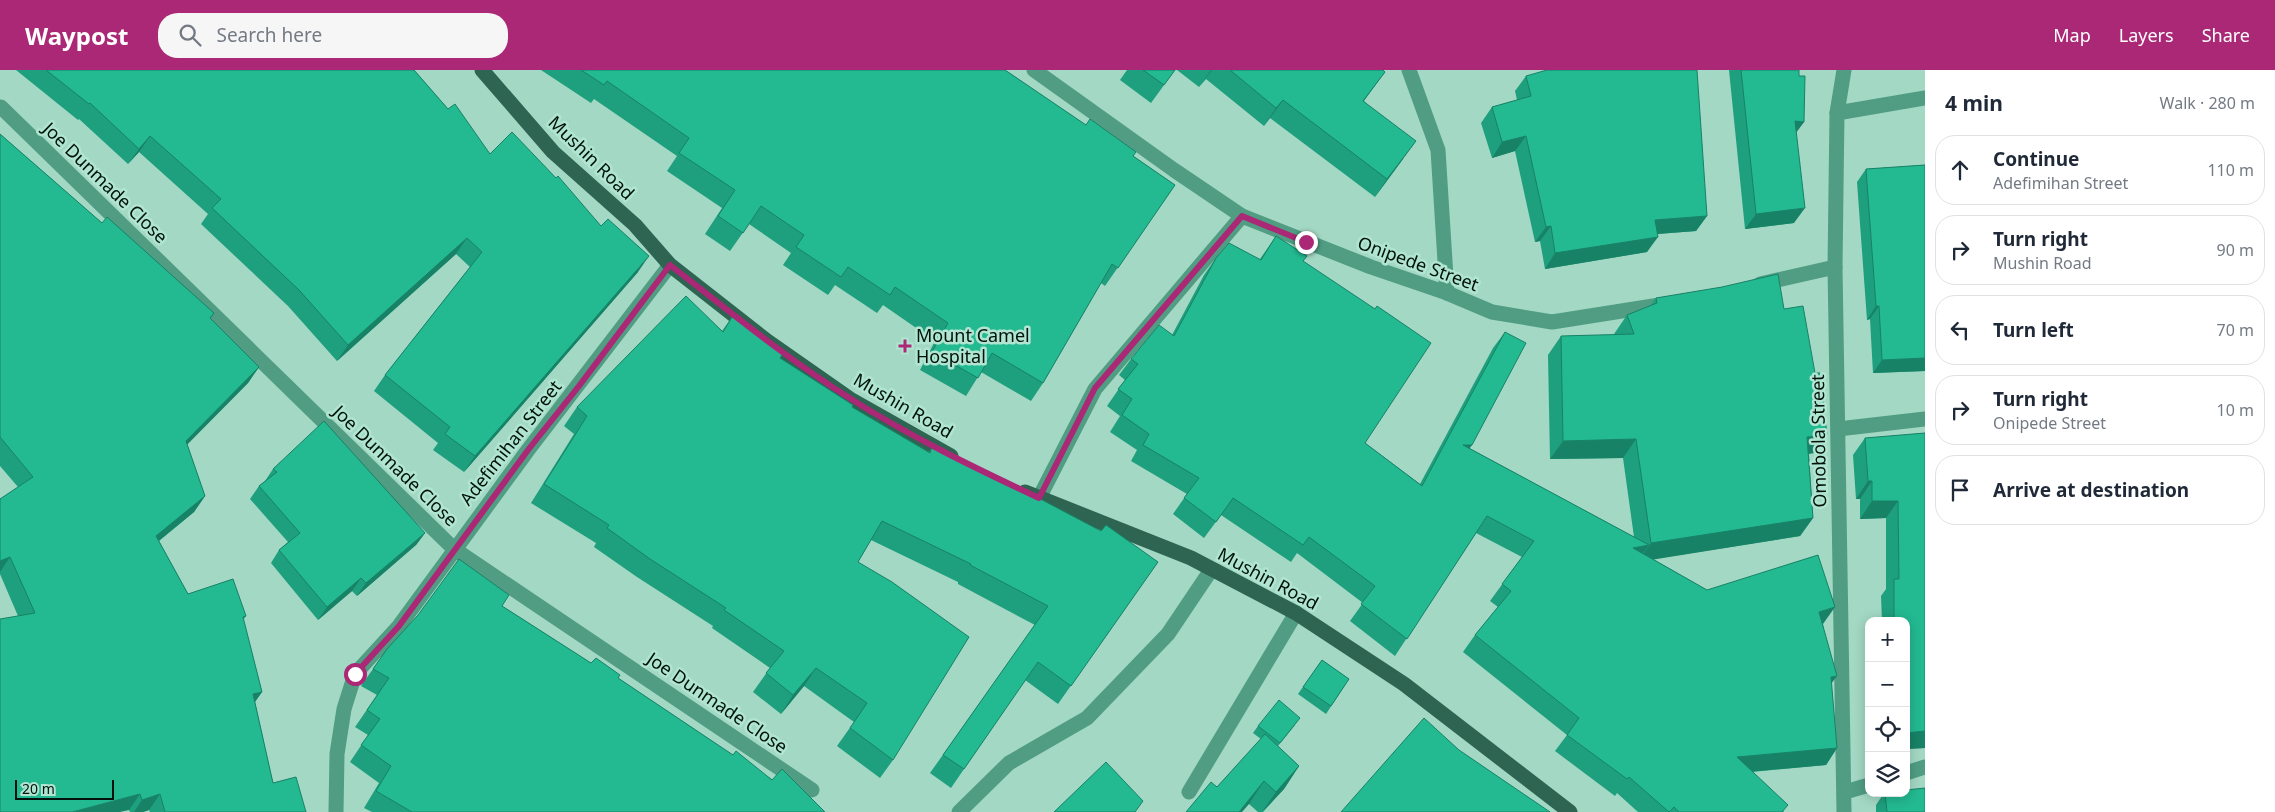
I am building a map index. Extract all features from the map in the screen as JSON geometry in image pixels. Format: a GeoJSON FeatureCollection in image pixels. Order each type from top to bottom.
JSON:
{"type":"FeatureCollection","features":[{"type":"Feature","properties":{"kind":"main road","name":"Mushin Road"},"geometry":{"type":"LineString","coordinates":[[482,70],[553,152],[635,225],[670,265],[766,341],[850,399],[936,449],[961,461]]}},
{"type":"Feature","properties":{"kind":"main road","name":"Mushin Road"},"geometry":{"type":"LineString","coordinates":[[1013,486],[1190,558],[1296,613],[1404,684],[1570,812]]}},
{"type":"Feature","properties":{"kind":"street","name":"Onipede Street"},"geometry":{"type":"LineString","coordinates":[[1034,70],[1242,216],[1371,267],[1447,293],[1492,312],[1552,322],[1678,302]]}},
{"type":"Feature","properties":{"kind":"street"},"geometry":{"type":"LineString","coordinates":[[1409,70],[1438,150],[1447,293]]}},
{"type":"Feature","properties":{"kind":"street","name":"Omobola Street"},"geometry":{"type":"LineString","coordinates":[[1844,70],[1837,114],[1835,267],[1844,812]]}},
{"type":"Feature","properties":{"kind":"street"},"geometry":{"type":"LineString","coordinates":[[1837,114],[1925,98]]}},
{"type":"Feature","properties":{"kind":"street","name":"Joe Dunmade Close"},"geometry":{"type":"LineString","coordinates":[[1,107],[454,549],[812,790]]}},
{"type":"Feature","properties":{"kind":"street"},"geometry":{"type":"LineString","coordinates":[[1039,498],[1095,388],[1242,216]]}},
{"type":"Feature","properties":{"kind":"street","name":"Adefimihan Street"},"geometry":{"type":"LineString","coordinates":[[336,812],[337,754],[344,709],[355,674],[399,626],[454,549],[670,265]]}},
{"type":"Feature","properties":{"kind":"street"},"geometry":{"type":"LineString","coordinates":[[1744,288],[1835,267]]}},
{"type":"Feature","properties":{"kind":"street"},"geometry":{"type":"LineString","coordinates":[[1838,429],[1925,419]]}},
{"type":"Feature","properties":{"kind":"street"},"geometry":{"type":"LineString","coordinates":[[959,812],[1009,763],[1087,718],[1168,634],[1211,570]]}},
{"type":"Feature","properties":{"kind":"street"},"geometry":{"type":"LineString","coordinates":[[1189,792],[1296,613]]}},
{"type":"Feature","properties":{"kind":"street"},"geometry":{"type":"LineString","coordinates":[[1910,772],[1925,767]]}},
{"type":"Feature","properties":{"kind":"street"},"geometry":{"type":"LineString","coordinates":[[1845,792],[1865,786]]}},
{"type":"Feature","properties":{"kind":"building"},"geometry":{"type":"Polygon","coordinates":[[[46,70],[414,70],[448,109],[455,104],[490,154],[512,132],[556,178],[558,176],[601,226],[608,219],[649,256],[475,456],[445,434],[450,427],[385,375],[482,252],[467,238],[348,345],[299,290],[212,208],[221,199],[150,136],[139,149],[90,103],[46,70]]]}},
{"type":"Feature","properties":{"kind":"building"},"geometry":{"type":"Polygon","coordinates":[[[581,70],[1005,70],[1086,125],[1090,119],[1136,152],[1133,156],[1175,185],[1118,268],[1112,264],[1043,383],[992,353],[978,378],[932,352],[948,323],[895,287],[890,295],[848,267],[841,277],[796,247],[804,235],[761,206],[743,233],[718,216],[735,190],[679,153],[689,138],[607,81],[604,85],[581,70]]]}},
{"type":"Feature","properties":{"kind":"building"},"geometry":{"type":"Polygon","coordinates":[[[1143,70],[1175,70],[1164,85],[1143,70]]]}},
{"type":"Feature","properties":{"kind":"building"},"geometry":{"type":"Polygon","coordinates":[[[1230,70],[1383,70],[1385,72],[1363,101],[1416,141],[1387,179],[1283,100],[1276,108],[1230,70]]]}},
{"type":"Feature","properties":{"kind":"building"},"geometry":{"type":"Polygon","coordinates":[[[1547,70],[1697,70],[1707,216],[1655,220],[1658,237],[1555,253],[1551,226],[1546,227],[1526,136],[1502,142],[1492,107],[1531,96],[1526,76],[1547,70]]]}},
{"type":"Feature","properties":{"kind":"building"},"geometry":{"type":"Polygon","coordinates":[[[1741,70],[1799,70],[1799,76],[1805,76],[1804,122],[1795,121],[1805,208],[1756,214],[1741,70]]]}},
{"type":"Feature","properties":{"kind":"building"},"geometry":{"type":"Polygon","coordinates":[[[0,134],[102,223],[107,217],[214,313],[210,318],[259,367],[186,441],[205,496],[156,536],[188,594],[233,579],[246,616],[243,617],[262,692],[253,694],[273,783],[296,777],[306,812],[165,812],[160,794],[142,800],[140,794],[72,812],[0,812],[0,619],[35,613],[10,557],[0,561],[0,499],[33,477],[0,437],[0,134]]]}},
{"type":"Feature","properties":{"kind":"building"},"geometry":{"type":"Polygon","coordinates":[[[1925,165],[1925,358],[1882,360],[1879,306],[1876,306],[1866,169],[1925,165]]]}},
{"type":"Feature","properties":{"kind":"building"},"geometry":{"type":"Polygon","coordinates":[[[1276,236],[1307,256],[1303,261],[1375,309],[1377,306],[1431,343],[1365,443],[1422,486],[1505,332],[1526,343],[1472,445],[1463,445],[1649,545],[1633,548],[1707,590],[1818,555],[1835,607],[1819,612],[1837,676],[1831,677],[1837,748],[1737,757],[1788,805],[1782,812],[1679,812],[1674,807],[1669,812],[1629,777],[1627,779],[1567,735],[1579,718],[1475,635],[1511,591],[1502,584],[1534,541],[1487,516],[1407,639],[1361,604],[1375,586],[1309,537],[1303,545],[1233,498],[1216,522],[1184,498],[1199,478],[1143,445],[1149,434],[1122,415],[1132,399],[1118,389],[1138,364],[1131,359],[1159,325],[1174,336],[1216,258],[1229,243],[1261,260],[1276,236]]]}},
{"type":"Feature","properties":{"kind":"building"},"geometry":{"type":"Polygon","coordinates":[[[1778,274],[1784,309],[1803,306],[1815,373],[1820,373],[1827,435],[1807,437],[1813,518],[1651,543],[1636,439],[1563,441],[1561,336],[1634,334],[1627,315],[1657,303],[1656,298],[1722,287],[1778,274]]]}},
{"type":"Feature","properties":{"kind":"building"},"geometry":{"type":"Polygon","coordinates":[[[686,296],[723,332],[732,317],[785,351],[780,358],[853,405],[852,407],[930,453],[932,447],[1012,484],[1101,531],[1106,525],[1158,562],[1071,686],[1038,662],[964,769],[943,755],[1048,606],[971,564],[882,521],[858,562],[892,582],[969,637],[893,760],[850,728],[867,703],[816,668],[793,695],[766,673],[784,651],[724,610],[726,608],[650,559],[607,528],[609,525],[544,484],[587,416],[577,407],[686,296]]]}},
{"type":"Feature","properties":{"kind":"building"},"geometry":{"type":"Polygon","coordinates":[[[324,421],[425,533],[366,583],[361,578],[327,607],[279,550],[300,533],[259,486],[277,472],[273,469],[324,421]]]}},
{"type":"Feature","properties":{"kind":"building"},"geometry":{"type":"Polygon","coordinates":[[[1925,433],[1925,731],[1910,733],[1910,617],[1894,617],[1894,579],[1899,579],[1898,501],[1872,501],[1872,481],[1868,481],[1865,438],[1925,433]]]}},
{"type":"Feature","properties":{"kind":"building"},"geometry":{"type":"Polygon","coordinates":[[[459,559],[509,595],[502,606],[591,663],[596,658],[620,675],[618,678],[733,755],[736,751],[772,780],[782,769],[825,812],[412,812],[376,791],[391,766],[361,745],[380,719],[367,710],[389,678],[373,669],[387,649],[418,615],[459,559]]]}},
{"type":"Feature","properties":{"kind":"building"},"geometry":{"type":"Polygon","coordinates":[[[1322,660],[1349,679],[1331,706],[1303,687],[1322,660]]]}},
{"type":"Feature","properties":{"kind":"building"},"geometry":{"type":"Polygon","coordinates":[[[1279,700],[1300,718],[1280,743],[1258,726],[1279,700]]]}},
{"type":"Feature","properties":{"kind":"building"},"geometry":{"type":"Polygon","coordinates":[[[1424,718],[1459,750],[1550,812],[1341,812],[1424,718]]]}},
{"type":"Feature","properties":{"kind":"building"},"geometry":{"type":"Polygon","coordinates":[[[1265,734],[1299,766],[1276,792],[1264,781],[1239,812],[1186,812],[1211,782],[1217,787],[1265,734]]]}},
{"type":"Feature","properties":{"kind":"building"},"geometry":{"type":"Polygon","coordinates":[[[1106,762],[1143,801],[1135,812],[1054,812],[1106,762]]]}},
{"type":"Feature","properties":{"kind":"building"},"geometry":{"type":"Polygon","coordinates":[[[1925,788],[1925,812],[1887,812],[1885,797],[1910,797],[1910,790],[1925,788]]]}},
{"type":"Feature","properties":{"kind":"place","name":"Mount Camel Hospital"},"geometry":{"type":"Point","coordinates":[905,346]}},
{"type":"Feature","properties":{"kind":"route"},"geometry":{"type":"LineString","coordinates":[[355,674],[399,626],[528,450],[670,265],[766,341],[850,399],[936,449],[1039,498],[1095,388],[1242,216],[1306,242]]}}]}
